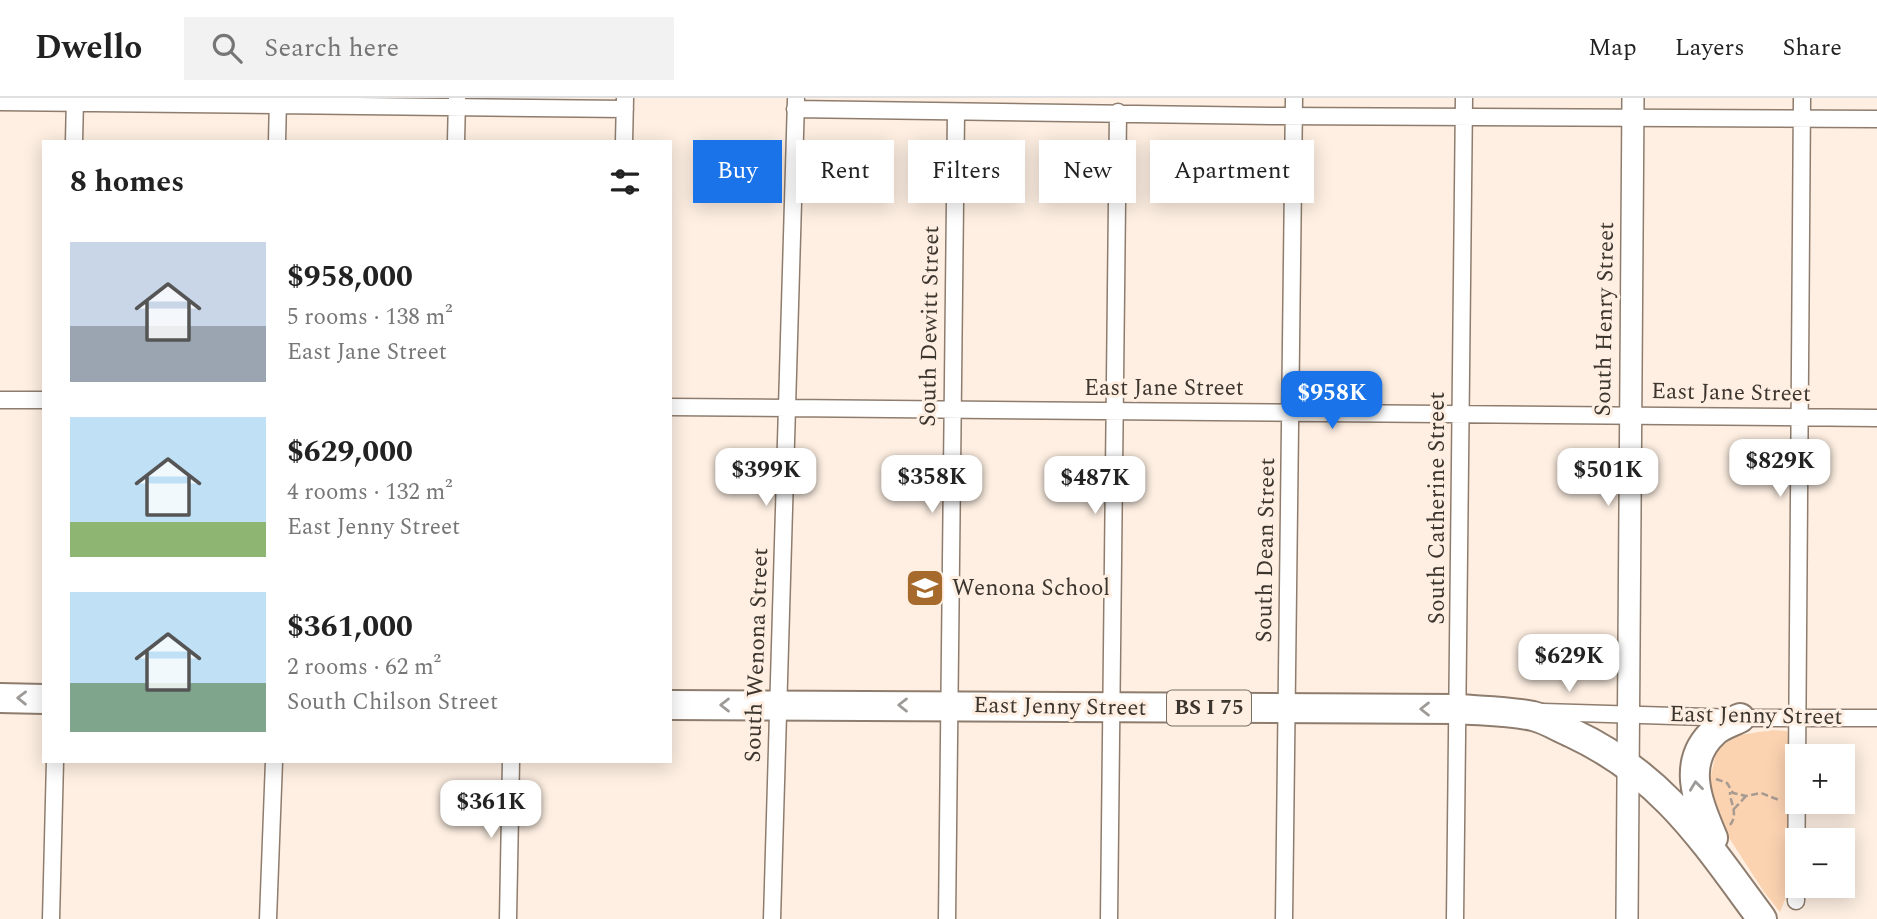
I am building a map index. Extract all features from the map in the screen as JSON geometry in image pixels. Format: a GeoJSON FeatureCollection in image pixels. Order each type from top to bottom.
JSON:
{"type":"FeatureCollection","features":[{"type":"Feature","properties":{"kind":"highway"},"geometry":{"type":"LineString","coordinates":[[0,698],[42,699]]}},
{"type":"Feature","properties":{"kind":"highway","name":"BS I 75"},"geometry":{"type":"LineString","coordinates":[[672,705],[779,705]]}},
{"type":"Feature","properties":{"kind":"highway","name":"East Jenny Street"},"geometry":{"type":"LineString","coordinates":[[779,705],[1458,709],[1510,712],[1536,717],[1597,745],[1628,764]]}},
{"type":"Feature","properties":{"kind":"highway"},"geometry":{"type":"LineString","coordinates":[[1728,873],[1700,807],[1694,780],[1698,755],[1706,741],[1717,729],[1740,718]]}},
{"type":"Feature","properties":{"kind":"highway","name":"BS I 75"},"geometry":{"type":"LineString","coordinates":[[1628,764],[1664,793],[1687,819],[1762,919]]}},
{"type":"Feature","properties":{"kind":"street","name":"South Dean Street"},"geometry":{"type":"LineString","coordinates":[[1284,919],[1294,98]]}},
{"type":"Feature","properties":{"kind":"street","name":"South Catherine Street"},"geometry":{"type":"LineString","coordinates":[[1455,919],[1464,98]]}},
{"type":"Feature","properties":{"kind":"street"},"geometry":{"type":"LineString","coordinates":[[1796,901],[1802,98]]}},
{"type":"Feature","properties":{"kind":"street"},"geometry":{"type":"LineString","coordinates":[[74,140],[75,100]]}},
{"type":"Feature","properties":{"kind":"street"},"geometry":{"type":"LineString","coordinates":[[0,102],[75,100],[625,104],[624,140]]}},
{"type":"Feature","properties":{"kind":"street"},"geometry":{"type":"LineString","coordinates":[[277,140],[278,102]]}},
{"type":"Feature","properties":{"kind":"street"},"geometry":{"type":"LineString","coordinates":[[456,140],[457,103]]}},
{"type":"Feature","properties":{"kind":"street"},"geometry":{"type":"LineString","coordinates":[[796,104],[956,112],[1464,118],[1633,107],[1802,118],[1877,119]]}},
{"type":"Feature","properties":{"kind":"street","name":"South Wenona Street"},"geometry":{"type":"LineString","coordinates":[[772,919],[796,104]]}},
{"type":"Feature","properties":{"kind":"street","name":"South Henry Street"},"geometry":{"type":"LineString","coordinates":[[1627,919],[1633,107]]}},
{"type":"Feature","properties":{"kind":"street","name":"South Dewitt Street"},"geometry":{"type":"LineString","coordinates":[[947,919],[956,112]]}},
{"type":"Feature","properties":{"kind":"street"},"geometry":{"type":"LineString","coordinates":[[1109,919],[1118,113]]}},
{"type":"Feature","properties":{"kind":"street"},"geometry":{"type":"LineString","coordinates":[[0,400],[42,400]]}},
{"type":"Feature","properties":{"kind":"street","name":"East Jane Street"},"geometry":{"type":"LineString","coordinates":[[672,407],[1877,418]]}},
{"type":"Feature","properties":{"kind":"street","name":"East Jenny Street"},"geometry":{"type":"LineString","coordinates":[[1510,712],[1740,718],[1877,718]]}},
{"type":"Feature","properties":{"kind":"street"},"geometry":{"type":"LineString","coordinates":[[51,919],[55,763]]}},
{"type":"Feature","properties":{"kind":"street"},"geometry":{"type":"LineString","coordinates":[[268,919],[274,763]]}},
{"type":"Feature","properties":{"kind":"street"},"geometry":{"type":"LineString","coordinates":[[508,919],[511,763]]}},
{"type":"Feature","properties":{"kind":"path"},"geometry":{"type":"LineString","coordinates":[[1709,777],[1727,783],[1730,790],[1734,809],[1733,821],[1724,828]]}},
{"type":"Feature","properties":{"kind":"path"},"geometry":{"type":"LineString","coordinates":[[1730,790],[1746,796],[1761,793],[1779,800]]}},
{"type":"Feature","properties":{"kind":"path"},"geometry":{"type":"LineString","coordinates":[[1734,809],[1746,796]]}},
{"type":"Feature","properties":{"kind":"shaded area"},"geometry":{"type":"Polygon","coordinates":[[[1772,730],[1787,731],[1789,738],[1789,744],[1785,744],[1785,814],[1789,814],[1788,828],[1785,828],[1786,898],[1780,912],[1715,816],[1710,780],[1717,748],[1740,735],[1772,730]]]}},
{"type":"Feature","properties":{"kind":"place","name":"Wenona School"},"geometry":{"type":"Point","coordinates":[925,588]}}]}
